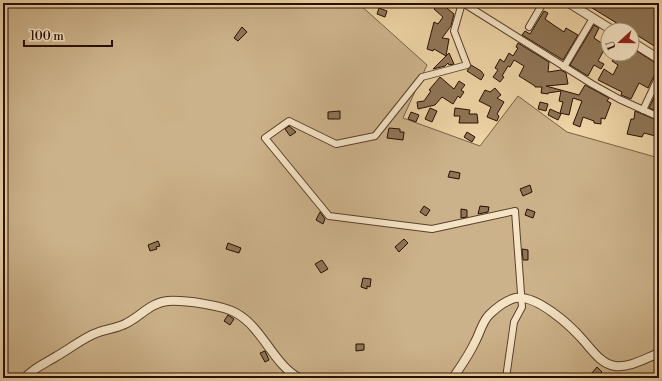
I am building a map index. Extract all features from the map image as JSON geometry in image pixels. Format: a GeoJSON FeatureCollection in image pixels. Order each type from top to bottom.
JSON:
{"type":"FeatureCollection","features":[{"type":"Feature","properties":{"kind":"street"},"geometry":{"type":"LineString","coordinates":[[506,378],[514,322],[522,307],[515,211],[432,229],[329,216],[264,138],[289,121],[336,144],[375,136],[422,77],[467,65],[454,31],[462,3],[592,84],[659,117]]}},
{"type":"Feature","properties":{"kind":"street"},"geometry":{"type":"LineString","coordinates":[[529,27],[543,3]]}},
{"type":"Feature","properties":{"kind":"street"},"geometry":{"type":"LineString","coordinates":[[569,3],[600,22]]}},
{"type":"Feature","properties":{"kind":"street"},"geometry":{"type":"LineString","coordinates":[[564,67],[593,18]]}},
{"type":"Feature","properties":{"kind":"street"},"geometry":{"type":"LineString","coordinates":[[640,47],[659,59]]}},
{"type":"Feature","properties":{"kind":"street"},"geometry":{"type":"LineString","coordinates":[[643,110],[659,76]]}},
{"type":"Feature","properties":{"kind":"street"},"geometry":{"type":"LineString","coordinates":[[453,378],[464,363],[489,315],[508,301],[515,298],[530,299],[562,320],[571,327],[593,353],[608,364],[623,366],[659,353]]}},
{"type":"Feature","properties":{"kind":"street"},"geometry":{"type":"LineString","coordinates":[[25,378],[37,367],[90,336],[124,325],[132,321],[151,306],[168,301],[217,306],[243,317],[253,326],[277,358],[299,378]]}},
{"type":"Feature","properties":{"kind":"shaded area"},"geometry":{"type":"Polygon","coordinates":[[[3,3],[358,3],[427,65],[403,118],[480,146],[518,96],[567,132],[659,158],[659,378],[3,378],[3,3]]]}},
{"type":"Feature","properties":{"kind":"building"},"geometry":{"type":"Polygon","coordinates":[[[429,3],[441,3],[454,14],[451,26],[442,38],[449,39],[446,56],[434,49],[433,51],[427,49],[434,22],[438,24],[443,17],[429,3]]]}},
{"type":"Feature","properties":{"kind":"building"},"geometry":{"type":"Polygon","coordinates":[[[584,3],[659,3],[659,49],[640,37],[640,22],[615,22],[584,3]]]}},
{"type":"Feature","properties":{"kind":"building"},"geometry":{"type":"Polygon","coordinates":[[[379,8],[387,11],[385,17],[377,14],[379,8]]]}},
{"type":"Feature","properties":{"kind":"building"},"geometry":{"type":"Polygon","coordinates":[[[544,11],[548,13],[545,19],[564,32],[566,28],[578,35],[563,60],[522,35],[525,31],[530,34],[544,11]]]}},
{"type":"Feature","properties":{"kind":"building"},"geometry":{"type":"Polygon","coordinates":[[[594,25],[599,28],[594,38],[600,42],[600,57],[598,61],[604,64],[601,69],[594,65],[588,76],[570,65],[594,25]]]}},
{"type":"Feature","properties":{"kind":"building"},"geometry":{"type":"Polygon","coordinates":[[[242,27],[247,32],[238,41],[234,38],[242,27]]]}},
{"type":"Feature","properties":{"kind":"building"},"geometry":{"type":"Polygon","coordinates":[[[518,43],[549,62],[548,72],[561,70],[566,73],[568,84],[546,86],[579,95],[585,85],[609,98],[607,101],[611,103],[605,119],[601,118],[601,124],[594,123],[594,121],[583,117],[580,127],[573,124],[582,101],[573,98],[569,115],[560,113],[563,102],[559,101],[561,91],[548,94],[541,93],[542,87],[535,87],[519,76],[524,66],[514,60],[510,67],[508,66],[502,76],[504,77],[500,82],[493,77],[498,70],[495,68],[500,59],[504,62],[509,53],[513,56],[518,48],[516,47],[518,43]]]}},
{"type":"Feature","properties":{"kind":"building"},"geometry":{"type":"Polygon","coordinates":[[[449,53],[454,64],[449,65],[448,63],[445,66],[433,69],[449,53]]]}},
{"type":"Feature","properties":{"kind":"building"},"geometry":{"type":"Polygon","coordinates":[[[640,53],[659,65],[659,72],[655,74],[648,88],[639,83],[631,99],[621,95],[622,92],[598,80],[604,69],[613,75],[618,65],[614,62],[640,62],[640,53]]]}},
{"type":"Feature","properties":{"kind":"building"},"geometry":{"type":"Polygon","coordinates":[[[471,65],[481,71],[484,75],[481,80],[467,71],[471,65]]]}},
{"type":"Feature","properties":{"kind":"building"},"geometry":{"type":"Polygon","coordinates":[[[440,77],[454,89],[459,81],[465,85],[461,90],[464,92],[460,98],[458,96],[453,104],[442,97],[435,105],[418,109],[417,102],[424,101],[431,91],[429,90],[440,77]]]}},
{"type":"Feature","properties":{"kind":"building"},"geometry":{"type":"Polygon","coordinates":[[[659,87],[659,112],[649,108],[659,87]]]}},
{"type":"Feature","properties":{"kind":"building"},"geometry":{"type":"Polygon","coordinates":[[[495,88],[501,95],[497,98],[504,102],[497,114],[499,116],[497,121],[487,117],[491,107],[479,101],[485,90],[490,92],[495,88]]]}},
{"type":"Feature","properties":{"kind":"building"},"geometry":{"type":"Polygon","coordinates":[[[540,102],[548,104],[546,111],[538,109],[540,102]]]}},
{"type":"Feature","properties":{"kind":"building"},"geometry":{"type":"Polygon","coordinates":[[[430,108],[437,111],[432,122],[425,119],[430,108]]]}},
{"type":"Feature","properties":{"kind":"building"},"geometry":{"type":"Polygon","coordinates":[[[455,108],[470,110],[469,114],[477,114],[478,123],[459,123],[460,116],[454,116],[455,108]]]}},
{"type":"Feature","properties":{"kind":"building"},"geometry":{"type":"Polygon","coordinates":[[[550,109],[561,114],[558,120],[548,115],[550,109]]]}},
{"type":"Feature","properties":{"kind":"building"},"geometry":{"type":"Polygon","coordinates":[[[340,111],[340,119],[328,119],[328,112],[340,111]]]}},
{"type":"Feature","properties":{"kind":"building"},"geometry":{"type":"Polygon","coordinates":[[[635,111],[659,121],[659,137],[644,133],[642,137],[627,134],[631,119],[634,119],[635,111]]]}},
{"type":"Feature","properties":{"kind":"building"},"geometry":{"type":"Polygon","coordinates":[[[411,112],[419,115],[416,122],[408,119],[411,112]]]}},
{"type":"Feature","properties":{"kind":"building"},"geometry":{"type":"Polygon","coordinates":[[[289,126],[296,132],[290,136],[285,129],[289,126]]]}},
{"type":"Feature","properties":{"kind":"building"},"geometry":{"type":"Polygon","coordinates":[[[389,128],[400,129],[400,132],[404,132],[403,140],[387,138],[389,128]]]}},
{"type":"Feature","properties":{"kind":"building"},"geometry":{"type":"Polygon","coordinates":[[[467,132],[475,137],[472,142],[464,137],[467,132]]]}},
{"type":"Feature","properties":{"kind":"building"},"geometry":{"type":"Polygon","coordinates":[[[450,171],[460,173],[459,179],[448,177],[450,171]]]}},
{"type":"Feature","properties":{"kind":"building"},"geometry":{"type":"Polygon","coordinates":[[[530,185],[532,192],[523,196],[520,189],[530,185]]]}},
{"type":"Feature","properties":{"kind":"building"},"geometry":{"type":"Polygon","coordinates":[[[424,206],[430,210],[426,216],[420,212],[424,206]]]}},
{"type":"Feature","properties":{"kind":"building"},"geometry":{"type":"Polygon","coordinates":[[[480,206],[489,207],[488,212],[478,214],[480,206]]]}},
{"type":"Feature","properties":{"kind":"building"},"geometry":{"type":"Polygon","coordinates":[[[461,209],[467,210],[467,217],[461,218],[461,209]]]}},
{"type":"Feature","properties":{"kind":"building"},"geometry":{"type":"Polygon","coordinates":[[[527,209],[535,212],[533,218],[525,215],[527,209]]]}},
{"type":"Feature","properties":{"kind":"building"},"geometry":{"type":"Polygon","coordinates":[[[320,212],[325,219],[323,224],[316,220],[320,212]]]}},
{"type":"Feature","properties":{"kind":"building"},"geometry":{"type":"Polygon","coordinates":[[[404,239],[408,243],[399,252],[395,247],[404,239]]]}},
{"type":"Feature","properties":{"kind":"building"},"geometry":{"type":"Polygon","coordinates":[[[158,241],[160,246],[156,247],[157,249],[150,251],[148,245],[158,241]]]}},
{"type":"Feature","properties":{"kind":"building"},"geometry":{"type":"Polygon","coordinates":[[[228,243],[241,248],[239,253],[226,249],[228,243]]]}},
{"type":"Feature","properties":{"kind":"building"},"geometry":{"type":"Polygon","coordinates":[[[522,249],[528,250],[528,260],[523,260],[522,249]]]}},
{"type":"Feature","properties":{"kind":"building"},"geometry":{"type":"Polygon","coordinates":[[[322,260],[328,269],[321,273],[315,264],[322,260]]]}},
{"type":"Feature","properties":{"kind":"building"},"geometry":{"type":"Polygon","coordinates":[[[363,278],[371,279],[370,287],[367,286],[367,289],[361,287],[363,278]]]}},
{"type":"Feature","properties":{"kind":"building"},"geometry":{"type":"Polygon","coordinates":[[[228,315],[234,319],[230,325],[224,321],[228,315]]]}},
{"type":"Feature","properties":{"kind":"building"},"geometry":{"type":"Polygon","coordinates":[[[356,344],[364,344],[364,350],[356,351],[356,344]]]}},
{"type":"Feature","properties":{"kind":"building"},"geometry":{"type":"Polygon","coordinates":[[[265,351],[269,360],[265,362],[260,353],[265,351]]]}},
{"type":"Feature","properties":{"kind":"building"},"geometry":{"type":"Polygon","coordinates":[[[597,367],[602,372],[597,378],[595,378],[591,374],[597,367]]]}}]}
